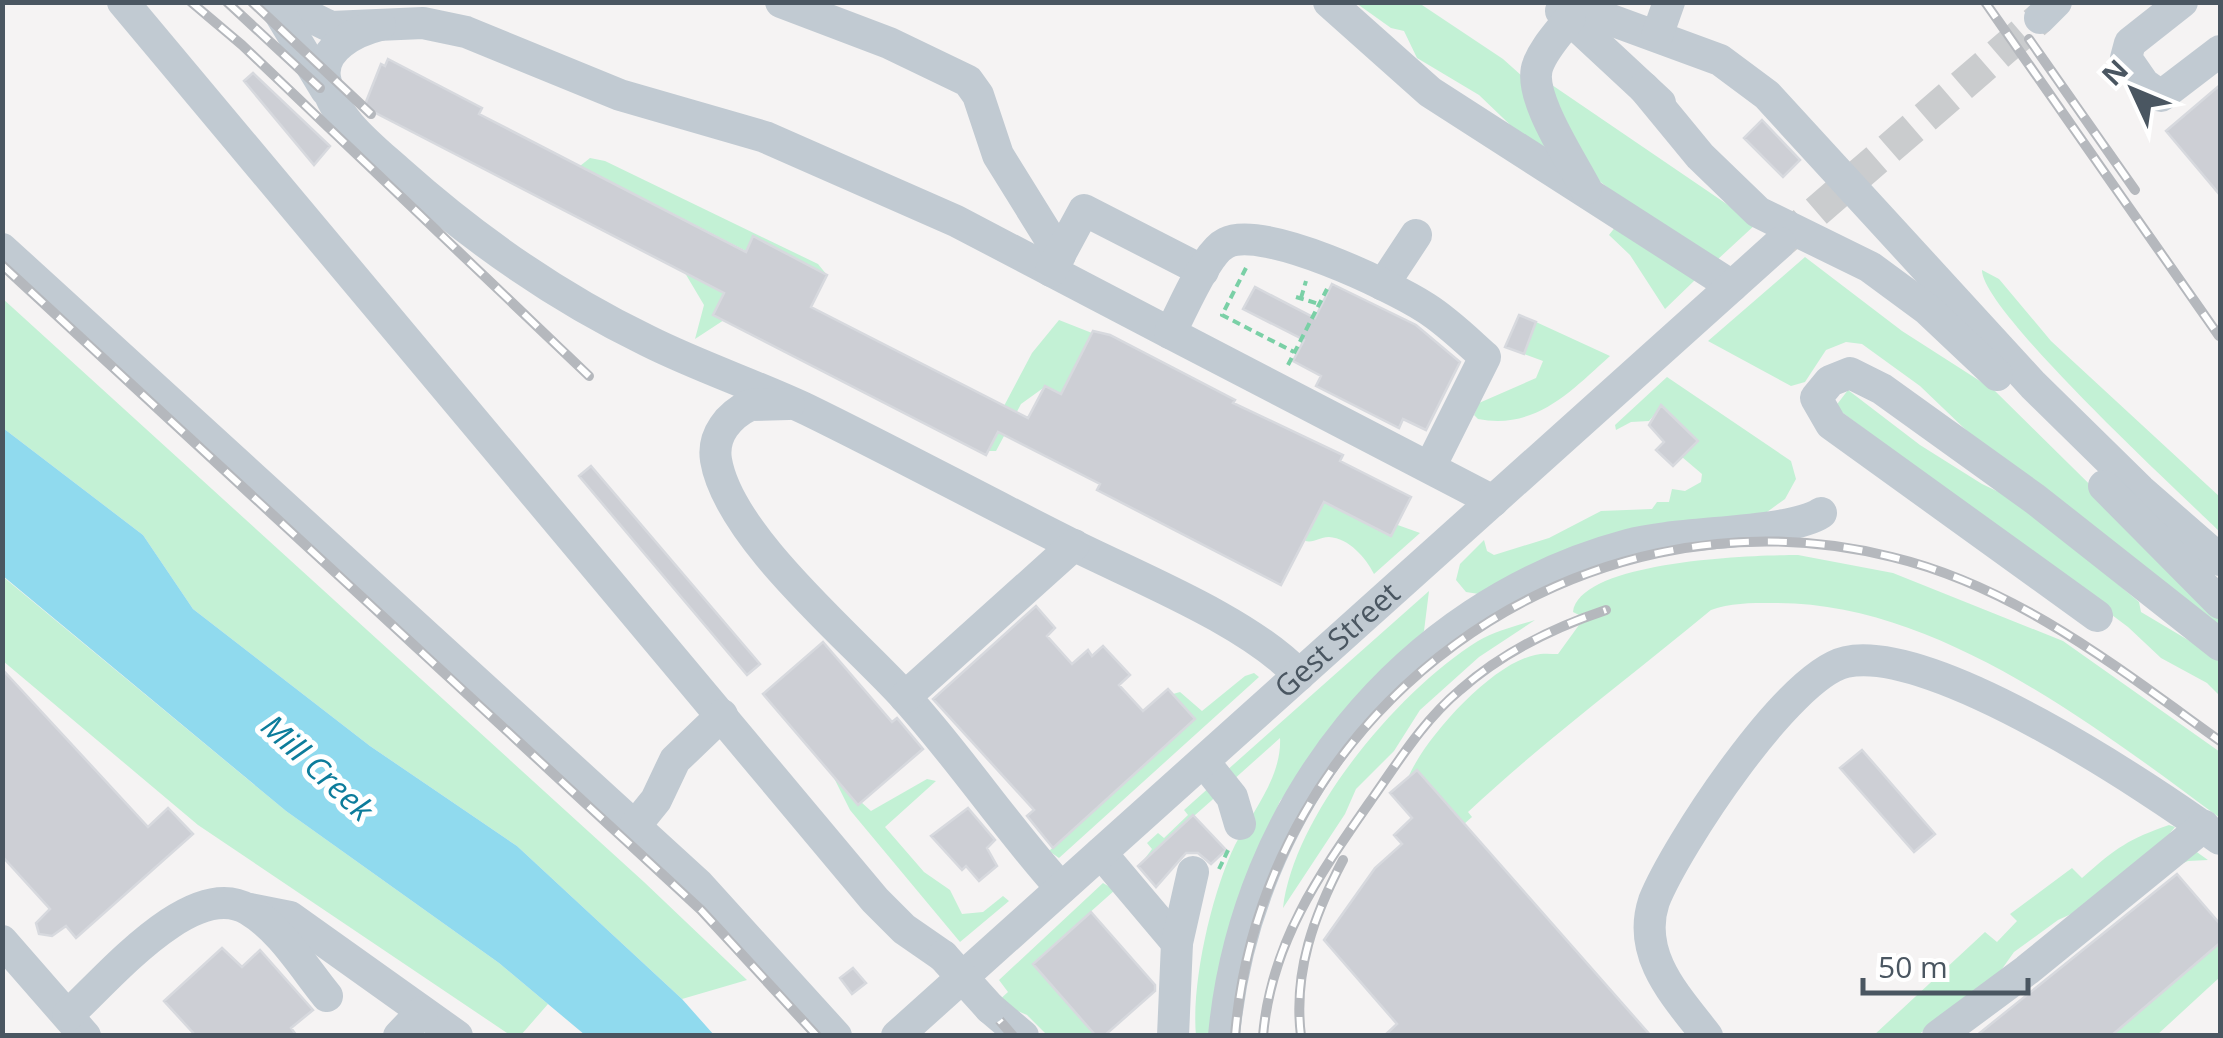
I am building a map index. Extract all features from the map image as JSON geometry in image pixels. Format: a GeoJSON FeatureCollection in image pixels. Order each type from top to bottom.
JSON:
{"type":"FeatureCollection","features":[{"type":"Feature","properties":{"kind":"street"},"geometry":{"type":"LineString","coordinates":[[123,2],[886,912],[943,956],[990,1008],[1024,1036]]}},
{"type":"Feature","properties":{"kind":"street"},"geometry":{"type":"LineString","coordinates":[[276,2],[331,27],[423,24],[466,32],[620,95],[765,137],[1056,263],[1170,333],[1493,501]]}},
{"type":"Feature","properties":{"kind":"street"},"geometry":{"type":"LineString","coordinates":[[276,2],[342,114],[408,180],[499,252],[576,303],[676,354],[808,410],[1074,546],[1276,651],[1299,676]]}},
{"type":"Feature","properties":{"kind":"street"},"geometry":{"type":"LineString","coordinates":[[781,2],[889,43],[968,81],[978,95],[998,154],[1056,263]]}},
{"type":"Feature","properties":{"kind":"street"},"geometry":{"type":"LineString","coordinates":[[1329,2],[1417,82],[1732,286]]}},
{"type":"Feature","properties":{"kind":"street"},"geometry":{"type":"LineString","coordinates":[[1657,36],[1669,2]]}},
{"type":"Feature","properties":{"kind":"street"},"geometry":{"type":"LineString","coordinates":[[2182,2],[2130,43],[2126,58],[2133,71],[2161,96],[2220,51]]}},
{"type":"Feature","properties":{"kind":"street"},"geometry":{"type":"LineString","coordinates":[[1561,8],[1535,76],[1547,114],[1588,193]]}},
{"type":"Feature","properties":{"kind":"street"},"geometry":{"type":"LineString","coordinates":[[1561,8],[1657,36],[1720,60],[1767,95],[2092,443],[2220,560]]}},
{"type":"Feature","properties":{"kind":"street"},"geometry":{"type":"LineString","coordinates":[[1561,8],[1767,197],[1833,246],[1898,286],[1948,327],[2220,603]]}},
{"type":"Feature","properties":{"kind":"street"},"geometry":{"type":"LineString","coordinates":[[342,114],[327,85],[327,61],[345,41],[380,26]]}},
{"type":"Feature","properties":{"kind":"street"},"geometry":{"type":"LineString","coordinates":[[1056,263],[1084,210],[1203,271]]}},
{"type":"Feature","properties":{"kind":"street"},"geometry":{"type":"LineString","coordinates":[[1384,285],[1416,236]]}},
{"type":"Feature","properties":{"kind":"street"},"geometry":{"type":"LineString","coordinates":[[1170,333],[1203,271],[1223,244],[1245,239],[1339,266],[1384,285],[1428,309],[1486,357],[1430,467]]}},
{"type":"Feature","properties":{"kind":"street","name":"Gest Street"},"geometry":{"type":"LineString","coordinates":[[897,1036],[1780,243]]}},
{"type":"Feature","properties":{"kind":"street"},"geometry":{"type":"LineString","coordinates":[[2,249],[723,908],[836,1036]]}},
{"type":"Feature","properties":{"kind":"street"},"geometry":{"type":"LineString","coordinates":[[676,354],[694,370],[710,397],[716,461],[738,508],[764,545],[849,644],[905,696],[996,814],[1061,888]]}},
{"type":"Feature","properties":{"kind":"street"},"geometry":{"type":"LineString","coordinates":[[2097,616],[1831,424],[1816,398],[1824,387],[1850,373],[1882,389],[2035,499],[2220,646]]}},
{"type":"Feature","properties":{"kind":"street"},"geometry":{"type":"LineString","coordinates":[[716,461],[721,432],[741,410],[774,402],[808,410]]}},
{"type":"Feature","properties":{"kind":"street"},"geometry":{"type":"LineString","coordinates":[[1224,1036],[1242,934],[1292,810],[1345,730],[1406,667],[1489,604],[1587,558],[1662,536],[1800,523],[1821,512]]}},
{"type":"Feature","properties":{"kind":"street"},"geometry":{"type":"LineString","coordinates":[[905,696],[1074,546]]}},
{"type":"Feature","properties":{"kind":"street"},"geometry":{"type":"LineString","coordinates":[[1708,1036],[1676,995],[1652,951],[1648,922],[1654,902],[1759,735],[1795,693],[1825,670],[1850,662],[1876,661],[1940,678],[2104,761],[2203,826],[2028,970],[1938,1036]]}},
{"type":"Feature","properties":{"kind":"street"},"geometry":{"type":"LineString","coordinates":[[635,826],[656,800],[675,760],[722,715]]}},
{"type":"Feature","properties":{"kind":"street"},"geometry":{"type":"LineString","coordinates":[[1204,762],[1232,797],[1240,824]]}},
{"type":"Feature","properties":{"kind":"street"},"geometry":{"type":"LineString","coordinates":[[1101,853],[1177,943]]}},
{"type":"Feature","properties":{"kind":"street"},"geometry":{"type":"LineString","coordinates":[[1173,1036],[1177,943],[1193,872]]}},
{"type":"Feature","properties":{"kind":"street"},"geometry":{"type":"LineString","coordinates":[[2,941],[76,1026],[187,910],[214,902],[247,908],[290,917],[456,1036]]}},
{"type":"Feature","properties":{"kind":"street"},"geometry":{"type":"LineString","coordinates":[[247,908],[272,929],[327,996]]}},
{"type":"Feature","properties":{"kind":"street"},"geometry":{"type":"LineString","coordinates":[[398,1036],[422,1012]]}},
{"type":"Feature","properties":{"kind":"path"},"geometry":{"type":"LineString","coordinates":[[1303,373],[1288,365],[1339,266]]}},
{"type":"Feature","properties":{"kind":"path"},"geometry":{"type":"LineString","coordinates":[[1215,319],[1222,315],[1242,276]]}},
{"type":"Feature","properties":{"kind":"path"},"geometry":{"type":"LineString","coordinates":[[1300,297],[1319,304]]}},
{"type":"Feature","properties":{"kind":"path"},"geometry":{"type":"LineString","coordinates":[[1222,315],[1294,352]]}},
{"type":"Feature","properties":{"kind":"path"},"geometry":{"type":"LineString","coordinates":[[1245,337],[1249,329]]}},
{"type":"Feature","properties":{"kind":"green space"},"geometry":{"type":"Polygon","coordinates":[[[1356,3],[1419,3],[1503,59],[1522,76],[1549,147],[1529,143],[1479,95],[1417,58],[1404,31],[1391,28],[1356,3]]]}},
{"type":"Feature","properties":{"kind":"green space"},"geometry":{"type":"Polygon","coordinates":[[[1552,85],[1756,224],[1717,260],[1611,190],[1598,180],[1544,86],[1552,85]]]}},
{"type":"Feature","properties":{"kind":"green space"},"geometry":{"type":"Polygon","coordinates":[[[590,158],[605,161],[818,264],[827,275],[754,237],[746,251],[580,166],[590,158]]]}},
{"type":"Feature","properties":{"kind":"green space"},"geometry":{"type":"Polygon","coordinates":[[[1616,226],[1695,280],[1665,309],[1630,255],[1609,235],[1616,226]]]}},
{"type":"Feature","properties":{"kind":"green space"},"geometry":{"type":"Polygon","coordinates":[[[1805,257],[1902,331],[1994,390],[2220,613],[2220,630],[1967,431],[1920,386],[1862,344],[1846,342],[1826,350],[1805,382],[1791,386],[1708,341],[1805,257]]]}},
{"type":"Feature","properties":{"kind":"green space"},"geometry":{"type":"Polygon","coordinates":[[[1982,270],[1999,279],[2051,341],[2220,497],[2220,532],[2047,361],[1990,291],[1982,270]]]}},
{"type":"Feature","properties":{"kind":"green space"},"geometry":{"type":"Polygon","coordinates":[[[685,273],[724,293],[724,320],[695,339],[704,305],[685,273]]]}},
{"type":"Feature","properties":{"kind":"green space"},"geometry":{"type":"Polygon","coordinates":[[[2,298],[747,980],[682,999],[517,846],[370,746],[193,609],[143,535],[3,428],[2,298]]]}},
{"type":"Feature","properties":{"kind":"green space"},"geometry":{"type":"Polygon","coordinates":[[[1059,320],[1092,333],[1073,372],[1277,505],[1046,386],[1021,404],[996,451],[988,451],[1010,410],[1004,406],[1032,353],[1059,320]]]}},
{"type":"Feature","properties":{"kind":"green space"},"geometry":{"type":"Polygon","coordinates":[[[1536,322],[1610,356],[1566,394],[1535,413],[1499,421],[1478,419],[1474,415],[1479,403],[1536,378],[1543,361],[1524,354],[1536,322]]]}},
{"type":"Feature","properties":{"kind":"green space"},"geometry":{"type":"Polygon","coordinates":[[[1667,377],[1791,461],[1796,479],[1785,499],[1767,512],[1479,594],[1466,592],[1456,580],[1460,564],[1484,540],[1487,551],[1494,555],[1549,538],[1601,511],[1652,509],[1657,502],[1669,502],[1672,489],[1685,491],[1701,482],[1702,474],[1682,457],[1697,441],[1662,406],[1649,421],[1631,422],[1616,430],[1615,425],[1667,377]]]}},
{"type":"Feature","properties":{"kind":"green space"},"geometry":{"type":"Polygon","coordinates":[[[1848,390],[1920,445],[1982,484],[2022,503],[2139,602],[2141,612],[2220,659],[2220,696],[2207,683],[2161,658],[2128,627],[1835,407],[1848,390]]]}},
{"type":"Feature","properties":{"kind":"green space"},"geometry":{"type":"Polygon","coordinates":[[[1303,491],[1420,533],[1374,574],[1362,556],[1343,541],[1329,537],[1305,541],[1313,523],[1292,512],[1303,491]]]}},
{"type":"Feature","properties":{"kind":"green space"},"geometry":{"type":"Polygon","coordinates":[[[1798,555],[1893,573],[2063,641],[2220,752],[2220,818],[2066,709],[1952,645],[1892,622],[1832,608],[1771,603],[1711,610],[1527,760],[1468,812],[1472,817],[1464,824],[1418,771],[1408,778],[1444,724],[1480,688],[1518,661],[1538,654],[1558,654],[1579,625],[1608,612],[1607,605],[1579,615],[1573,612],[1583,595],[1605,581],[1672,564],[1798,555]]]}},
{"type":"Feature","properties":{"kind":"green space"},"geometry":{"type":"Polygon","coordinates":[[[2,576],[286,811],[499,963],[548,1004],[521,1035],[510,1035],[198,825],[3,661],[2,576]]]}},
{"type":"Feature","properties":{"kind":"green space"},"geometry":{"type":"Polygon","coordinates":[[[1429,591],[1424,631],[1280,801],[1265,837],[1215,1035],[1196,1036],[1200,965],[1211,912],[1235,845],[1271,780],[1280,738],[1232,781],[1225,772],[1429,591]]]}},
{"type":"Feature","properties":{"kind":"green space"},"geometry":{"type":"Polygon","coordinates":[[[1535,620],[1479,657],[1420,710],[1394,751],[1356,789],[1345,814],[1283,908],[1291,872],[1307,834],[1329,795],[1384,722],[1447,663],[1478,641],[1535,620]]]}},
{"type":"Feature","properties":{"kind":"green space"},"geometry":{"type":"Polygon","coordinates":[[[1254,673],[1259,677],[1059,858],[1049,851],[1194,719],[1173,694],[1180,692],[1202,711],[1254,673]]]}},
{"type":"Feature","properties":{"kind":"green space"},"geometry":{"type":"Polygon","coordinates":[[[833,776],[857,805],[861,802],[871,811],[927,779],[936,781],[885,827],[924,872],[950,890],[962,914],[983,912],[1003,896],[1009,901],[960,942],[850,810],[833,776]]]}},
{"type":"Feature","properties":{"kind":"green space"},"geometry":{"type":"Polygon","coordinates":[[[1212,785],[1220,793],[1143,861],[1152,849],[1147,843],[1158,833],[1164,838],[1188,815],[1184,810],[1212,785]]]}},
{"type":"Feature","properties":{"kind":"green space"},"geometry":{"type":"Polygon","coordinates":[[[2169,825],[2175,827],[2170,833],[2208,860],[2188,861],[2058,920],[2014,952],[1997,976],[1918,1035],[1873,1036],[1985,932],[1997,942],[2017,921],[2010,914],[2072,868],[2082,878],[2124,845],[2169,825]]]}},
{"type":"Feature","properties":{"kind":"green space"},"geometry":{"type":"Polygon","coordinates":[[[1103,883],[1115,890],[1033,963],[1096,1035],[1047,1035],[1027,1015],[997,1002],[1008,992],[999,980],[1103,883]]]}},
{"type":"Feature","properties":{"kind":"green space"},"geometry":{"type":"Polygon","coordinates":[[[2220,943],[2220,977],[2157,1035],[2111,1036],[2220,943]]]}},
{"type":"Feature","properties":{"kind":"water","name":"Mill Creek"},"geometry":{"type":"Polygon","coordinates":[[[3,428],[143,535],[193,609],[370,746],[517,846],[682,999],[714,1035],[585,1035],[499,963],[286,811],[3,576],[3,428]]]}},
{"type":"Feature","properties":{"kind":"building"},"geometry":{"type":"Polygon","coordinates":[[[388,59],[482,108],[479,114],[746,252],[753,236],[827,275],[811,307],[1028,418],[1045,386],[1061,394],[1093,331],[1110,335],[1235,400],[1233,403],[1343,455],[1340,461],[1411,497],[1391,536],[1324,502],[1281,585],[1097,490],[1100,484],[998,432],[986,455],[713,315],[724,293],[364,107],[381,64],[385,66],[388,59]]]}},
{"type":"Feature","properties":{"kind":"building"},"geometry":{"type":"Polygon","coordinates":[[[253,73],[330,146],[314,165],[244,81],[253,73]]]}},
{"type":"Feature","properties":{"kind":"building"},"geometry":{"type":"Polygon","coordinates":[[[2220,85],[2220,195],[2166,131],[2220,85]]]}},
{"type":"Feature","properties":{"kind":"building"},"geometry":{"type":"Polygon","coordinates":[[[1762,120],[1800,160],[1783,177],[1744,138],[1762,120]]]}},
{"type":"Feature","properties":{"kind":"building"},"geometry":{"type":"Polygon","coordinates":[[[1332,284],[1416,325],[1460,362],[1426,430],[1403,419],[1399,428],[1316,386],[1321,376],[1293,361],[1304,340],[1243,309],[1255,287],[1315,318],[1332,284]]]}},
{"type":"Feature","properties":{"kind":"building"},"geometry":{"type":"Polygon","coordinates":[[[1519,315],[1536,322],[1524,354],[1505,347],[1519,315]]]}},
{"type":"Feature","properties":{"kind":"building"},"geometry":{"type":"Polygon","coordinates":[[[1661,405],[1698,441],[1673,466],[1656,450],[1664,442],[1649,425],[1661,405]]]}},
{"type":"Feature","properties":{"kind":"building"},"geometry":{"type":"Polygon","coordinates":[[[591,466],[760,664],[747,675],[579,476],[591,466]]]}},
{"type":"Feature","properties":{"kind":"building"},"geometry":{"type":"Polygon","coordinates":[[[1036,606],[1055,628],[1047,636],[1072,664],[1088,650],[1092,656],[1103,646],[1130,675],[1119,685],[1143,711],[1168,689],[1195,719],[1053,848],[1027,816],[1034,810],[933,699],[1036,606]]]}},
{"type":"Feature","properties":{"kind":"building"},"geometry":{"type":"Polygon","coordinates":[[[823,642],[892,722],[897,718],[923,749],[858,805],[763,694],[823,642]]]}},
{"type":"Feature","properties":{"kind":"building"},"geometry":{"type":"Polygon","coordinates":[[[2,669],[148,827],[168,808],[193,834],[76,938],[66,926],[52,936],[39,934],[36,923],[50,909],[2,856],[2,669]]]}},
{"type":"Feature","properties":{"kind":"building"},"geometry":{"type":"Polygon","coordinates":[[[1862,750],[1935,834],[1914,852],[1840,768],[1862,750]]]}},
{"type":"Feature","properties":{"kind":"building"},"geometry":{"type":"Polygon","coordinates":[[[1417,770],[1651,1036],[1384,1036],[1397,1024],[1324,940],[1375,868],[1402,844],[1394,835],[1412,818],[1390,793],[1417,770]]]}},
{"type":"Feature","properties":{"kind":"building"},"geometry":{"type":"Polygon","coordinates":[[[968,808],[995,840],[987,848],[997,866],[979,881],[966,866],[962,870],[931,836],[968,808]]]}},
{"type":"Feature","properties":{"kind":"building"},"geometry":{"type":"Polygon","coordinates":[[[1193,815],[1226,850],[1211,864],[1198,853],[1186,853],[1156,887],[1138,866],[1193,815]]]}},
{"type":"Feature","properties":{"kind":"building"},"geometry":{"type":"Polygon","coordinates":[[[2177,874],[2220,924],[2220,943],[2111,1036],[1976,1036],[2177,874]]]}},
{"type":"Feature","properties":{"kind":"building"},"geometry":{"type":"Polygon","coordinates":[[[1091,912],[1155,985],[1155,991],[1104,1036],[1096,1036],[1033,964],[1091,912]]]}},
{"type":"Feature","properties":{"kind":"building"},"geometry":{"type":"Polygon","coordinates":[[[222,948],[242,967],[260,950],[313,1010],[291,1028],[297,1036],[196,1036],[164,1001],[222,948]]]}},
{"type":"Feature","properties":{"kind":"building"},"geometry":{"type":"Polygon","coordinates":[[[853,968],[866,983],[852,994],[840,978],[853,968]]]}},
{"type":"Feature","properties":{"kind":"tunnel"},"geometry":{"type":"LineString","coordinates":[[1780,243],[2040,18]]}},
{"type":"Feature","properties":{"kind":"railway"},"geometry":{"type":"LineString","coordinates":[[191,2],[242,45],[589,376]]}},
{"type":"Feature","properties":{"kind":"railway"},"geometry":{"type":"LineString","coordinates":[[227,2],[320,88]]}},
{"type":"Feature","properties":{"kind":"railway"},"geometry":{"type":"LineString","coordinates":[[252,2],[371,114]]}},
{"type":"Feature","properties":{"kind":"railway"},"geometry":{"type":"LineString","coordinates":[[1985,2],[2219,336]]}},
{"type":"Feature","properties":{"kind":"railway"},"geometry":{"type":"LineString","coordinates":[[2029,39],[2135,190]]}},
{"type":"Feature","properties":{"kind":"railway"},"geometry":{"type":"LineString","coordinates":[[2,265],[701,910],[817,1036]]}},
{"type":"Feature","properties":{"kind":"railway"},"geometry":{"type":"LineString","coordinates":[[1235,1036],[1258,919],[1304,813],[1371,721],[1454,645],[1551,588],[1659,553],[1774,542],[1892,557],[1938,571],[1982,588],[2065,633],[2220,741]]}},
{"type":"Feature","properties":{"kind":"railway"},"geometry":{"type":"LineString","coordinates":[[1263,1036],[1276,969],[1302,909],[1335,852],[1424,727],[1476,676],[1511,653],[1547,633],[1606,610]]}},
{"type":"Feature","properties":{"kind":"railway"},"geometry":{"type":"LineString","coordinates":[[1301,1036],[1300,989],[1308,945],[1343,860]]}},
{"type":"Feature","properties":{"kind":"railway"},"geometry":{"type":"LineString","coordinates":[[989,1008],[1013,1036]]}}]}
